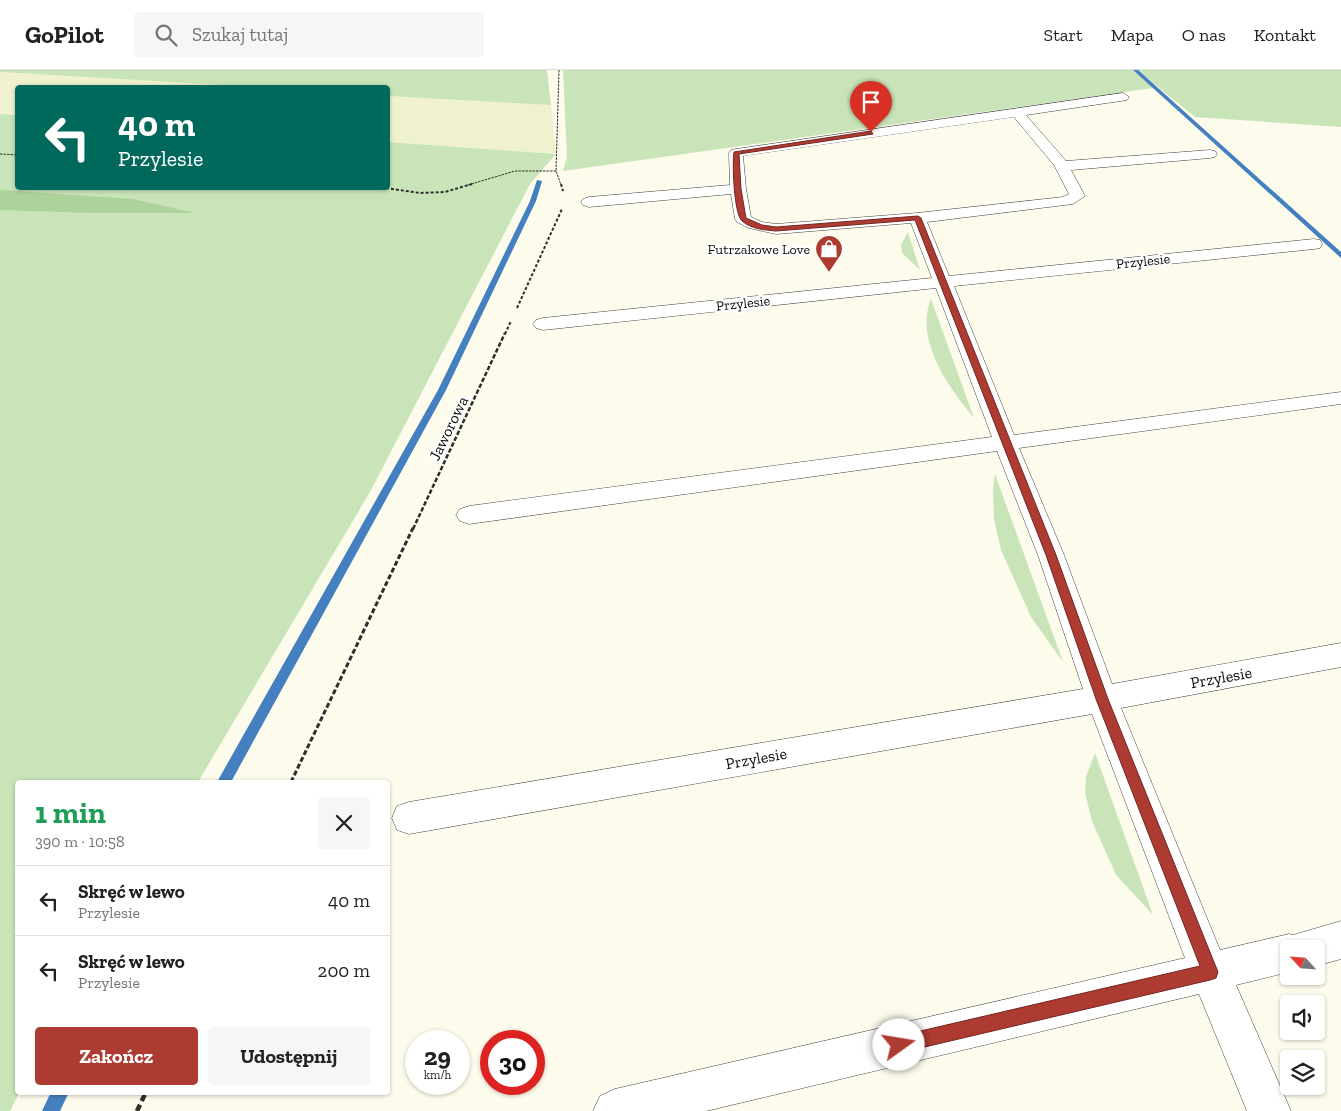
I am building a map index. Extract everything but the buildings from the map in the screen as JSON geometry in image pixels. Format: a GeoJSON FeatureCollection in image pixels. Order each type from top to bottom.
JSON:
{"type":"FeatureCollection","features":[{"type":"Feature","properties":{"kind":"street"},"geometry":{"type":"LineString","coordinates":[[1018,112],[1061,166],[1074,186],[1077,196],[1067,201],[918,218],[776,229],[749,223],[743,218],[738,189],[736,153],[1018,112],[1122,97]]}},
{"type":"Feature","properties":{"kind":"street"},"geometry":{"type":"LineString","coordinates":[[1061,166],[1210,154]]}},
{"type":"Feature","properties":{"kind":"street"},"geometry":{"type":"LineString","coordinates":[[589,202],[738,189]]}},
{"type":"Feature","properties":{"kind":"street"},"geometry":{"type":"LineString","coordinates":[[918,218],[1051,555],[1102,699],[1210,972],[1269,1111]]}},
{"type":"Feature","properties":{"kind":"street","name":"Przylesie"},"geometry":{"type":"LineString","coordinates":[[542,324],[1314,244]]}},
{"type":"Feature","properties":{"kind":"street"},"geometry":{"type":"LineString","coordinates":[[469,515],[1341,398]]}},
{"type":"Feature","properties":{"kind":"street","name":"Przylesie"},"geometry":{"type":"LineString","coordinates":[[410,818],[1102,699],[1341,655]]}},
{"type":"Feature","properties":{"kind":"street"},"geometry":{"type":"LineString","coordinates":[[1325,944],[1341,940]]}},
{"type":"Feature","properties":{"kind":"street"},"geometry":{"type":"LineString","coordinates":[[615,1111],[1280,955]]}},
{"type":"Feature","properties":{"kind":"path"},"geometry":{"type":"LineString","coordinates":[[559,70],[556,171],[565,198]]}},
{"type":"Feature","properties":{"kind":"path"},"geometry":{"type":"LineString","coordinates":[[0,154],[15,155]]}},
{"type":"Feature","properties":{"kind":"path"},"geometry":{"type":"LineString","coordinates":[[390,189],[420,194],[444,192],[515,171],[556,171]]}},
{"type":"Feature","properties":{"kind":"path","name":"Jaworowa"},"geometry":{"type":"LineString","coordinates":[[292,780],[472,406],[564,203]]}},
{"type":"Feature","properties":{"kind":"path"},"geometry":{"type":"LineString","coordinates":[[138,1111],[145,1095]]}},
{"type":"Feature","properties":{"kind":"green space"},"geometry":{"type":"Polygon","coordinates":[[[0,70],[547,70],[551,105],[390,96],[390,85],[221,85],[0,72],[0,70]]]}},
{"type":"Feature","properties":{"kind":"green space"},"geometry":{"type":"Polygon","coordinates":[[[563,70],[1133,70],[1153,88],[563,171],[567,157],[563,70]]]}},
{"type":"Feature","properties":{"kind":"green space"},"geometry":{"type":"Polygon","coordinates":[[[1137,70],[1341,70],[1341,127],[1195,117],[1137,70]]]}},
{"type":"Feature","properties":{"kind":"green space"},"geometry":{"type":"Polygon","coordinates":[[[0,72],[221,85],[15,85],[15,115],[0,114],[0,72]]]}},
{"type":"Feature","properties":{"kind":"green space"},"geometry":{"type":"Polygon","coordinates":[[[390,96],[551,105],[556,154],[390,142],[390,96]]]}},
{"type":"Feature","properties":{"kind":"green space"},"geometry":{"type":"Polygon","coordinates":[[[0,114],[15,115],[15,190],[390,190],[390,142],[556,154],[530,184],[370,492],[199,780],[15,780],[15,1095],[18,1095],[10,1111],[0,1111],[0,114]]]}},
{"type":"Feature","properties":{"kind":"green space"},"geometry":{"type":"Polygon","coordinates":[[[0,190],[133,199],[195,213],[92,213],[0,210],[0,190]]]}},
{"type":"Feature","properties":{"kind":"green space"},"geometry":{"type":"Polygon","coordinates":[[[908,232],[920,270],[902,253],[901,245],[908,232]]]}},
{"type":"Feature","properties":{"kind":"green space"},"geometry":{"type":"Polygon","coordinates":[[[931,299],[974,418],[954,393],[937,363],[931,347],[927,331],[927,315],[931,299]]]}},
{"type":"Feature","properties":{"kind":"green space"},"geometry":{"type":"Polygon","coordinates":[[[995,474],[1063,662],[1031,617],[1001,550],[994,519],[993,489],[995,474]]]}},
{"type":"Feature","properties":{"kind":"green space"},"geometry":{"type":"Polygon","coordinates":[[[1095,753],[1153,915],[1116,875],[1092,821],[1085,793],[1086,777],[1095,753]]]}},
{"type":"Feature","properties":{"kind":"waterway"},"geometry":{"type":"LineString","coordinates":[[1135,70],[1341,256]]}},
{"type":"Feature","properties":{"kind":"waterway"},"geometry":{"type":"LineString","coordinates":[[225,780],[442,390],[533,201],[539,181]]}},
{"type":"Feature","properties":{"kind":"waterway"},"geometry":{"type":"LineString","coordinates":[[51,1111],[59,1095]]}},
{"type":"Feature","properties":{"kind":"place","name":"Futrzakowe Love"},"geometry":{"type":"Point","coordinates":[829,273]}},
{"type":"Feature","properties":{"kind":"route"},"geometry":{"type":"LineString","coordinates":[[871,132],[736,153],[738,189],[743,218],[749,223],[761,227],[776,229],[918,218],[1051,555],[1102,699],[1210,972],[899,1045]]}}]}
